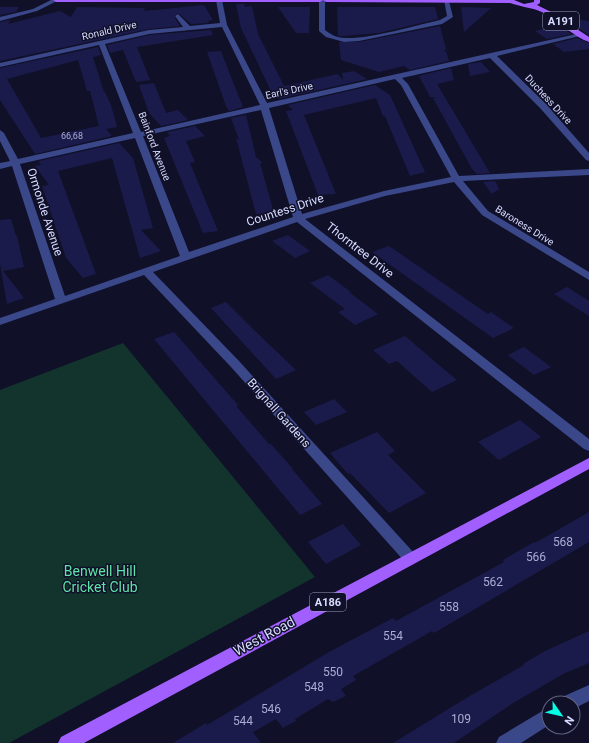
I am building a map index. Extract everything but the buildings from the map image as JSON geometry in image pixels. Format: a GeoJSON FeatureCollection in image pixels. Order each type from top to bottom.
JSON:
{"type":"FeatureCollection","features":[{"type":"Feature","properties":{"kind":"main road"},"geometry":{"type":"LineString","coordinates":[[56,0],[321,0]]}},
{"type":"Feature","properties":{"kind":"main road"},"geometry":{"type":"LineString","coordinates":[[326,0],[511,1]]}},
{"type":"Feature","properties":{"kind":"main road","name":"A191"},"geometry":{"type":"LineString","coordinates":[[511,1],[524,6],[535,2],[589,40]]}},
{"type":"Feature","properties":{"kind":"main road","name":"West Road"},"geometry":{"type":"LineString","coordinates":[[67,743],[589,463]]}},
{"type":"Feature","properties":{"kind":"street"},"geometry":{"type":"LineString","coordinates":[[0,19],[35,10],[56,0]]}},
{"type":"Feature","properties":{"kind":"street"},"geometry":{"type":"LineString","coordinates":[[321,0],[322,31],[328,36],[344,40],[359,39],[442,22],[450,17],[446,1]]}},
{"type":"Feature","properties":{"kind":"street"},"geometry":{"type":"LineString","coordinates":[[535,2],[541,0]]}},
{"type":"Feature","properties":{"kind":"street"},"geometry":{"type":"LineString","coordinates":[[219,1],[224,25],[264,106],[298,218]]}},
{"type":"Feature","properties":{"kind":"street"},"geometry":{"type":"LineString","coordinates":[[178,16],[188,28]]}},
{"type":"Feature","properties":{"kind":"street","name":"Ronald Drive"},"geometry":{"type":"LineString","coordinates":[[0,65],[150,32],[224,25]]}},
{"type":"Feature","properties":{"kind":"street","name":"Earl's Drive"},"geometry":{"type":"LineString","coordinates":[[0,166],[582,35]]}},
{"type":"Feature","properties":{"kind":"street","name":"Bainford Avenue"},"geometry":{"type":"LineString","coordinates":[[101,42],[139,134],[186,258]]}},
{"type":"Feature","properties":{"kind":"street","name":"Duchess Drive"},"geometry":{"type":"LineString","coordinates":[[492,55],[543,106],[589,158]]}},
{"type":"Feature","properties":{"kind":"street","name":"Baroness Drive"},"geometry":{"type":"LineString","coordinates":[[397,77],[404,84],[456,179],[485,213],[589,277]]}},
{"type":"Feature","properties":{"kind":"street","name":"Ormonde Avenue"},"geometry":{"type":"LineString","coordinates":[[0,133],[14,162],[61,301]]}},
{"type":"Feature","properties":{"kind":"street","name":"Countess Drive"},"geometry":{"type":"LineString","coordinates":[[0,322],[298,218],[384,194],[456,179],[589,172]]}},
{"type":"Feature","properties":{"kind":"street","name":"Thorntree Drive"},"geometry":{"type":"LineString","coordinates":[[298,218],[589,446]]}},
{"type":"Feature","properties":{"kind":"street","name":"Brignall Gardens"},"geometry":{"type":"LineString","coordinates":[[146,271],[235,364],[410,558]]}},
{"type":"Feature","properties":{"kind":"street"},"geometry":{"type":"LineString","coordinates":[[505,743],[541,720]]}},
{"type":"Feature","properties":{"kind":"green space","name":"Benwell Hill Cricket Club"},"geometry":{"type":"Polygon","coordinates":[[[123,343],[315,577],[9,743],[0,743],[0,390],[123,343]]]}}]}
